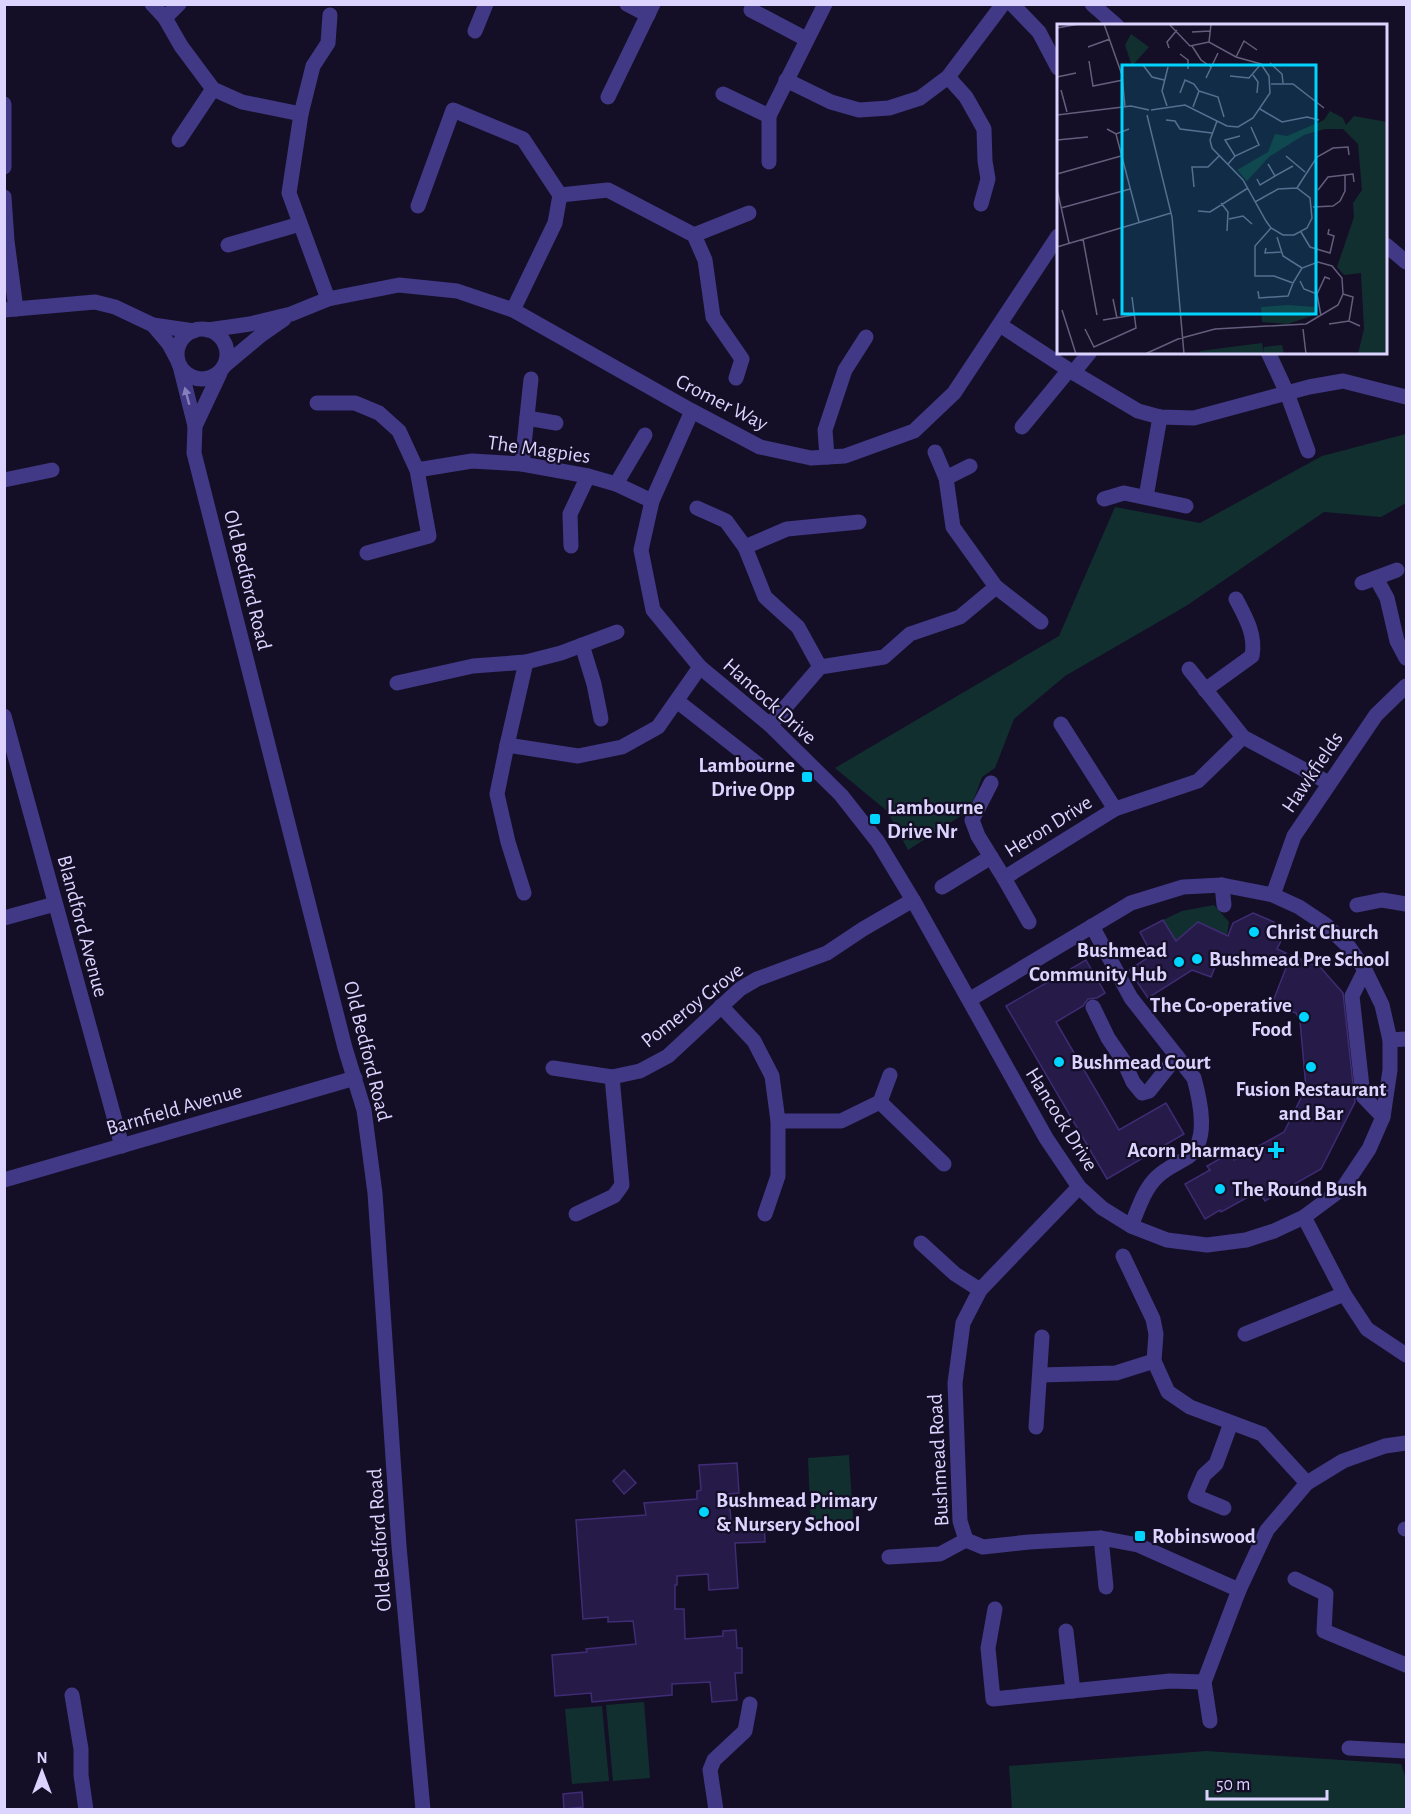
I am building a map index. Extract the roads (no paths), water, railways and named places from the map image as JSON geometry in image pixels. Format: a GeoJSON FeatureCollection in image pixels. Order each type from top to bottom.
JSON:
{"type":"FeatureCollection","features":[{"type":"Feature","properties":{"kind":"street"},"geometry":{"type":"LineString","coordinates":[[152,4],[165,18],[213,89],[242,102],[301,114]]}},
{"type":"Feature","properties":{"kind":"street"},"geometry":{"type":"LineString","coordinates":[[165,18],[179,4]]}},
{"type":"Feature","properties":{"kind":"street"},"geometry":{"type":"LineString","coordinates":[[475,31],[486,4]]}},
{"type":"Feature","properties":{"kind":"street"},"geometry":{"type":"LineString","coordinates":[[608,97],[650,10],[627,4]]}},
{"type":"Feature","properties":{"kind":"street"},"geometry":{"type":"LineString","coordinates":[[786,80],[831,102],[859,110],[889,108],[920,98],[948,77],[1002,4]]}},
{"type":"Feature","properties":{"kind":"street"},"geometry":{"type":"LineString","coordinates":[[1012,4],[1039,32],[1057,65]]}},
{"type":"Feature","properties":{"kind":"street"},"geometry":{"type":"LineString","coordinates":[[1092,4],[1115,24]]}},
{"type":"Feature","properties":{"kind":"street"},"geometry":{"type":"LineString","coordinates":[[752,10],[807,39]]}},
{"type":"Feature","properties":{"kind":"street"},"geometry":{"type":"LineString","coordinates":[[769,162],[769,116],[821,11]]}},
{"type":"Feature","properties":{"kind":"street"},"geometry":{"type":"LineString","coordinates":[[328,299],[290,193],[301,114],[313,66],[328,43],[330,15]]}},
{"type":"Feature","properties":{"kind":"street"},"geometry":{"type":"LineString","coordinates":[[948,77],[966,97],[984,129],[988,180],[981,204]]}},
{"type":"Feature","properties":{"kind":"street"},"geometry":{"type":"LineString","coordinates":[[179,140],[213,89]]}},
{"type":"Feature","properties":{"kind":"street"},"geometry":{"type":"LineString","coordinates":[[723,94],[769,116]]}},
{"type":"Feature","properties":{"kind":"street"},"geometry":{"type":"LineString","coordinates":[[4,167],[5,110]]}},
{"type":"Feature","properties":{"kind":"street"},"geometry":{"type":"LineString","coordinates":[[418,207],[453,110],[523,139],[560,195],[555,223],[513,310]]}},
{"type":"Feature","properties":{"kind":"street"},"geometry":{"type":"LineString","coordinates":[[560,195],[608,190],[694,235],[705,260],[713,317],[742,359],[736,378]]}},
{"type":"Feature","properties":{"kind":"street"},"geometry":{"type":"LineString","coordinates":[[4,196],[10,310]]}},
{"type":"Feature","properties":{"kind":"street"},"geometry":{"type":"LineString","coordinates":[[694,235],[749,213]]}},
{"type":"Feature","properties":{"kind":"street"},"geometry":{"type":"LineString","coordinates":[[228,245],[300,224]]}},
{"type":"Feature","properties":{"kind":"street","name":"Cromer Way"},"geometry":{"type":"LineString","coordinates":[[201,330],[250,324],[291,314],[328,299],[399,285],[457,291],[513,310],[760,447],[811,458],[845,456],[914,431],[954,393],[1057,239]]}},
{"type":"Feature","properties":{"kind":"street"},"geometry":{"type":"LineString","coordinates":[[1387,246],[1407,262]]}},
{"type":"Feature","properties":{"kind":"street","name":"Old Bedford Road"},"geometry":{"type":"LineString","coordinates":[[10,310],[95,302],[115,307],[153,325],[201,330]]}},
{"type":"Feature","properties":{"kind":"street","name":"Cromer Way"},"geometry":{"type":"LineString","coordinates":[[222,369],[261,335],[291,314]]}},
{"type":"Feature","properties":{"kind":"street","name":"Old Bedford Road"},"geometry":{"type":"LineString","coordinates":[[153,325],[169,344],[178,363],[195,426],[194,453],[345,1048],[364,1110],[375,1193],[399,1546],[423,1809]]}},
{"type":"Feature","properties":{"kind":"street"},"geometry":{"type":"LineString","coordinates":[[1000,326],[1138,411],[1160,417],[1194,418],[1287,393],[1343,381],[1406,395]]}},
{"type":"Feature","properties":{"kind":"street"},"geometry":{"type":"LineString","coordinates":[[201,330],[215,333],[226,344],[228,352],[222,369],[213,377],[195,377],[184,372],[178,363],[177,351],[183,338],[201,330]]}},
{"type":"Feature","properties":{"kind":"street"},"geometry":{"type":"LineString","coordinates":[[827,457],[825,430],[845,370],[866,337]]}},
{"type":"Feature","properties":{"kind":"street"},"geometry":{"type":"LineString","coordinates":[[1022,427],[1088,354]]}},
{"type":"Feature","properties":{"kind":"street"},"geometry":{"type":"LineString","coordinates":[[1269,354],[1287,393],[1308,451]]}},
{"type":"Feature","properties":{"kind":"street","name":"Old Bedford Road"},"geometry":{"type":"LineString","coordinates":[[195,426],[222,369]]}},
{"type":"Feature","properties":{"kind":"street"},"geometry":{"type":"LineString","coordinates":[[522,464],[531,379]]}},
{"type":"Feature","properties":{"kind":"street"},"geometry":{"type":"LineString","coordinates":[[317,403],[355,403],[379,413],[399,430],[417,470],[429,536],[366,553]]}},
{"type":"Feature","properties":{"kind":"street","name":"Hancock Drive"},"geometry":{"type":"LineString","coordinates":[[692,411],[652,501],[641,550],[653,610],[700,667],[770,725],[841,795],[878,842],[913,900],[1046,1138],[1079,1187],[1102,1208],[1131,1226],[1167,1240],[1207,1245],[1246,1240],[1274,1231],[1304,1217],[1343,1188],[1369,1149],[1383,1117],[1390,1070],[1389,1040],[1382,1005],[1365,970],[1349,947],[1326,925],[1299,907],[1273,895],[1222,885],[1183,887],[1131,903],[969,1000]]}},
{"type":"Feature","properties":{"kind":"street"},"geometry":{"type":"LineString","coordinates":[[1146,497],[1160,417]]}},
{"type":"Feature","properties":{"kind":"street"},"geometry":{"type":"LineString","coordinates":[[527,418],[556,423]]}},
{"type":"Feature","properties":{"kind":"street"},"geometry":{"type":"LineString","coordinates":[[616,484],[645,435]]}},
{"type":"Feature","properties":{"kind":"street"},"geometry":{"type":"LineString","coordinates":[[935,452],[946,478],[954,527],[996,587],[1041,622]]}},
{"type":"Feature","properties":{"kind":"street","name":"The Magpies"},"geometry":{"type":"LineString","coordinates":[[417,470],[471,461],[522,464],[588,476],[616,484],[652,501]]}},
{"type":"Feature","properties":{"kind":"street"},"geometry":{"type":"LineString","coordinates":[[946,478],[970,466]]}},
{"type":"Feature","properties":{"kind":"street"},"geometry":{"type":"LineString","coordinates":[[4,480],[52,470]]}},
{"type":"Feature","properties":{"kind":"street"},"geometry":{"type":"LineString","coordinates":[[571,546],[570,514],[588,476]]}},
{"type":"Feature","properties":{"kind":"street"},"geometry":{"type":"LineString","coordinates":[[1104,499],[1124,493],[1186,506]]}},
{"type":"Feature","properties":{"kind":"street"},"geometry":{"type":"LineString","coordinates":[[697,507],[726,521],[745,547],[765,597],[798,627],[820,667]]}},
{"type":"Feature","properties":{"kind":"street"},"geometry":{"type":"LineString","coordinates":[[745,547],[787,529],[859,522]]}},
{"type":"Feature","properties":{"kind":"street"},"geometry":{"type":"LineString","coordinates":[[1397,570],[1369,581],[1387,598],[1397,641],[1407,658]]}},
{"type":"Feature","properties":{"kind":"street"},"geometry":{"type":"LineString","coordinates":[[770,725],[820,667],[884,657],[910,634],[960,617],[996,587]]}},
{"type":"Feature","properties":{"kind":"street"},"geometry":{"type":"LineString","coordinates":[[1205,690],[1252,656],[1254,645],[1250,627],[1236,599]]}},
{"type":"Feature","properties":{"kind":"street"},"geometry":{"type":"LineString","coordinates":[[398,683],[473,666],[526,662],[561,654],[617,632]]}},
{"type":"Feature","properties":{"kind":"street"},"geometry":{"type":"LineString","coordinates":[[582,645],[594,684],[601,719]]}},
{"type":"Feature","properties":{"kind":"street"},"geometry":{"type":"LineString","coordinates":[[524,893],[508,842],[497,794],[526,662]]}},
{"type":"Feature","properties":{"kind":"street"},"geometry":{"type":"LineString","coordinates":[[507,746],[579,756],[622,747],[658,727],[700,667]]}},
{"type":"Feature","properties":{"kind":"street"},"geometry":{"type":"LineString","coordinates":[[1190,669],[1243,737],[1329,783]]}},
{"type":"Feature","properties":{"kind":"street","name":"Hawkfields"},"geometry":{"type":"LineString","coordinates":[[1273,895],[1294,836],[1376,715],[1407,686]]}},
{"type":"Feature","properties":{"kind":"street"},"geometry":{"type":"LineString","coordinates":[[676,701],[760,766]]}},
{"type":"Feature","properties":{"kind":"street","name":"Blandford Avenue"},"geometry":{"type":"LineString","coordinates":[[4,716],[122,1146]]}},
{"type":"Feature","properties":{"kind":"street","name":"Heron Drive"},"geometry":{"type":"LineString","coordinates":[[1061,724],[1114,809]]}},
{"type":"Feature","properties":{"kind":"street","name":"Heron Drive"},"geometry":{"type":"LineString","coordinates":[[1004,878],[1114,809],[1198,781],[1243,737]]}},
{"type":"Feature","properties":{"kind":"street","name":"Heron Drive"},"geometry":{"type":"LineString","coordinates":[[991,783],[972,820],[978,836],[1029,922]]}},
{"type":"Feature","properties":{"kind":"street"},"geometry":{"type":"LineString","coordinates":[[942,887],[991,857]]}},
{"type":"Feature","properties":{"kind":"street"},"geometry":{"type":"LineString","coordinates":[[1222,885],[1224,905]]}},
{"type":"Feature","properties":{"kind":"street","name":"Pomeroy Grove"},"geometry":{"type":"LineString","coordinates":[[553,1068],[612,1077],[640,1071],[668,1056],[740,989],[757,979],[827,953],[863,928],[913,900]]}},
{"type":"Feature","properties":{"kind":"street"},"geometry":{"type":"LineString","coordinates":[[1357,904],[1382,900],[1407,904]]}},
{"type":"Feature","properties":{"kind":"street"},"geometry":{"type":"LineString","coordinates":[[4,918],[55,904]]}},
{"type":"Feature","properties":{"kind":"street"},"geometry":{"type":"LineString","coordinates":[[1092,926],[1131,998],[1194,1078],[1197,1090],[1201,1128],[1197,1147],[1189,1156],[1170,1166],[1155,1179],[1131,1226]]}},
{"type":"Feature","properties":{"kind":"street"},"geometry":{"type":"LineString","coordinates":[[1365,970],[1352,996],[1363,1096],[1383,1117]]}},
{"type":"Feature","properties":{"kind":"street"},"geometry":{"type":"LineString","coordinates":[[720,1006],[754,1041],[772,1076],[778,1121],[778,1176],[765,1214]]}},
{"type":"Feature","properties":{"kind":"street"},"geometry":{"type":"LineString","coordinates":[[1093,1007],[1108,1038],[1123,1060],[1132,1082],[1142,1093],[1149,1091],[1177,1056]]}},
{"type":"Feature","properties":{"kind":"street"},"geometry":{"type":"LineString","coordinates":[[1389,1040],[1407,1039]]}},
{"type":"Feature","properties":{"kind":"street"},"geometry":{"type":"LineString","coordinates":[[778,1121],[841,1121],[880,1102],[890,1075]]}},
{"type":"Feature","properties":{"kind":"street"},"geometry":{"type":"LineString","coordinates":[[576,1214],[614,1196],[622,1185],[612,1077]]}},
{"type":"Feature","properties":{"kind":"street","name":"Barnfield Avenue"},"geometry":{"type":"LineString","coordinates":[[4,1180],[355,1078]]}},
{"type":"Feature","properties":{"kind":"street"},"geometry":{"type":"LineString","coordinates":[[880,1102],[944,1164]]}},
{"type":"Feature","properties":{"kind":"street","name":"Bushmead Road"},"geometry":{"type":"LineString","coordinates":[[1079,1187],[980,1290],[963,1323],[955,1383],[960,1521],[966,1540],[983,1547],[1101,1538],[1138,1545],[1239,1590]]}},
{"type":"Feature","properties":{"kind":"street"},"geometry":{"type":"LineString","coordinates":[[1304,1217],[1344,1294],[1367,1329],[1407,1355]]}},
{"type":"Feature","properties":{"kind":"street"},"geometry":{"type":"LineString","coordinates":[[921,1244],[955,1274],[980,1290]]}},
{"type":"Feature","properties":{"kind":"street"},"geometry":{"type":"LineString","coordinates":[[1123,1256],[1153,1319],[1156,1334],[1154,1361],[1168,1392],[1190,1407],[1262,1434],[1306,1483]]}},
{"type":"Feature","properties":{"kind":"street"},"geometry":{"type":"LineString","coordinates":[[1245,1334],[1344,1294]]}},
{"type":"Feature","properties":{"kind":"street"},"geometry":{"type":"LineString","coordinates":[[1036,1427],[1042,1337]]}},
{"type":"Feature","properties":{"kind":"street"},"geometry":{"type":"LineString","coordinates":[[1040,1375],[1116,1373],[1154,1361]]}},
{"type":"Feature","properties":{"kind":"street"},"geometry":{"type":"LineString","coordinates":[[1224,1508],[1195,1496],[1204,1475],[1216,1464],[1231,1423]]}},
{"type":"Feature","properties":{"kind":"street"},"geometry":{"type":"LineString","coordinates":[[1210,1722],[1204,1682],[1239,1590],[1267,1530],[1306,1483],[1342,1461],[1385,1446],[1407,1443]]}},
{"type":"Feature","properties":{"kind":"street"},"geometry":{"type":"LineString","coordinates":[[1101,1538],[1106,1587]]}},
{"type":"Feature","properties":{"kind":"street"},"geometry":{"type":"LineString","coordinates":[[888,1557],[940,1554],[966,1540]]}},
{"type":"Feature","properties":{"kind":"street"},"geometry":{"type":"LineString","coordinates":[[1295,1579],[1326,1594],[1324,1631],[1407,1665]]}},
{"type":"Feature","properties":{"kind":"street"},"geometry":{"type":"LineString","coordinates":[[995,1609],[988,1648],[993,1699],[1170,1681],[1204,1682]]}},
{"type":"Feature","properties":{"kind":"street"},"geometry":{"type":"LineString","coordinates":[[1066,1631],[1073,1691]]}},
{"type":"Feature","properties":{"kind":"street"},"geometry":{"type":"LineString","coordinates":[[72,1695],[81,1749],[81,1775],[86,1809]]}},
{"type":"Feature","properties":{"kind":"street"},"geometry":{"type":"LineString","coordinates":[[716,1809],[710,1770],[714,1760],[745,1731],[750,1704]]}},
{"type":"Feature","properties":{"kind":"street"},"geometry":{"type":"LineString","coordinates":[[1349,1748],[1407,1751]]}},
{"type":"Feature","properties":{"kind":"place","name":"Lambourne Drive Opp"},"geometry":{"type":"Point","coordinates":[807,777]}},
{"type":"Feature","properties":{"kind":"place","name":"Lambourne Drive Nr"},"geometry":{"type":"Point","coordinates":[875,819]}},
{"type":"Feature","properties":{"kind":"place","name":"Christ Church"},"geometry":{"type":"Point","coordinates":[1254,932]}},
{"type":"Feature","properties":{"kind":"place","name":"Bushmead Pre School"},"geometry":{"type":"Point","coordinates":[1197,959]}},
{"type":"Feature","properties":{"kind":"place","name":"Bushmead Community Hub"},"geometry":{"type":"Point","coordinates":[1179,962]}},
{"type":"Feature","properties":{"kind":"place","name":"The Co-operative Food"},"geometry":{"type":"Point","coordinates":[1304,1017]}},
{"type":"Feature","properties":{"kind":"place","name":"Bushmead Court"},"geometry":{"type":"Point","coordinates":[1059,1062]}},
{"type":"Feature","properties":{"kind":"place","name":"Fusion Restaurant and Bar"},"geometry":{"type":"Point","coordinates":[1311,1067]}},
{"type":"Feature","properties":{"kind":"place","name":"Acorn Pharmacy"},"geometry":{"type":"Point","coordinates":[1276,1150]}},
{"type":"Feature","properties":{"kind":"place","name":"The Round Bush"},"geometry":{"type":"Point","coordinates":[1220,1189]}},
{"type":"Feature","properties":{"kind":"place","name":"Bushmead Primary & Nursery School"},"geometry":{"type":"Point","coordinates":[704,1512]}},
{"type":"Feature","properties":{"kind":"place","name":"Robinswood"},"geometry":{"type":"Point","coordinates":[1140,1536]}}]}
